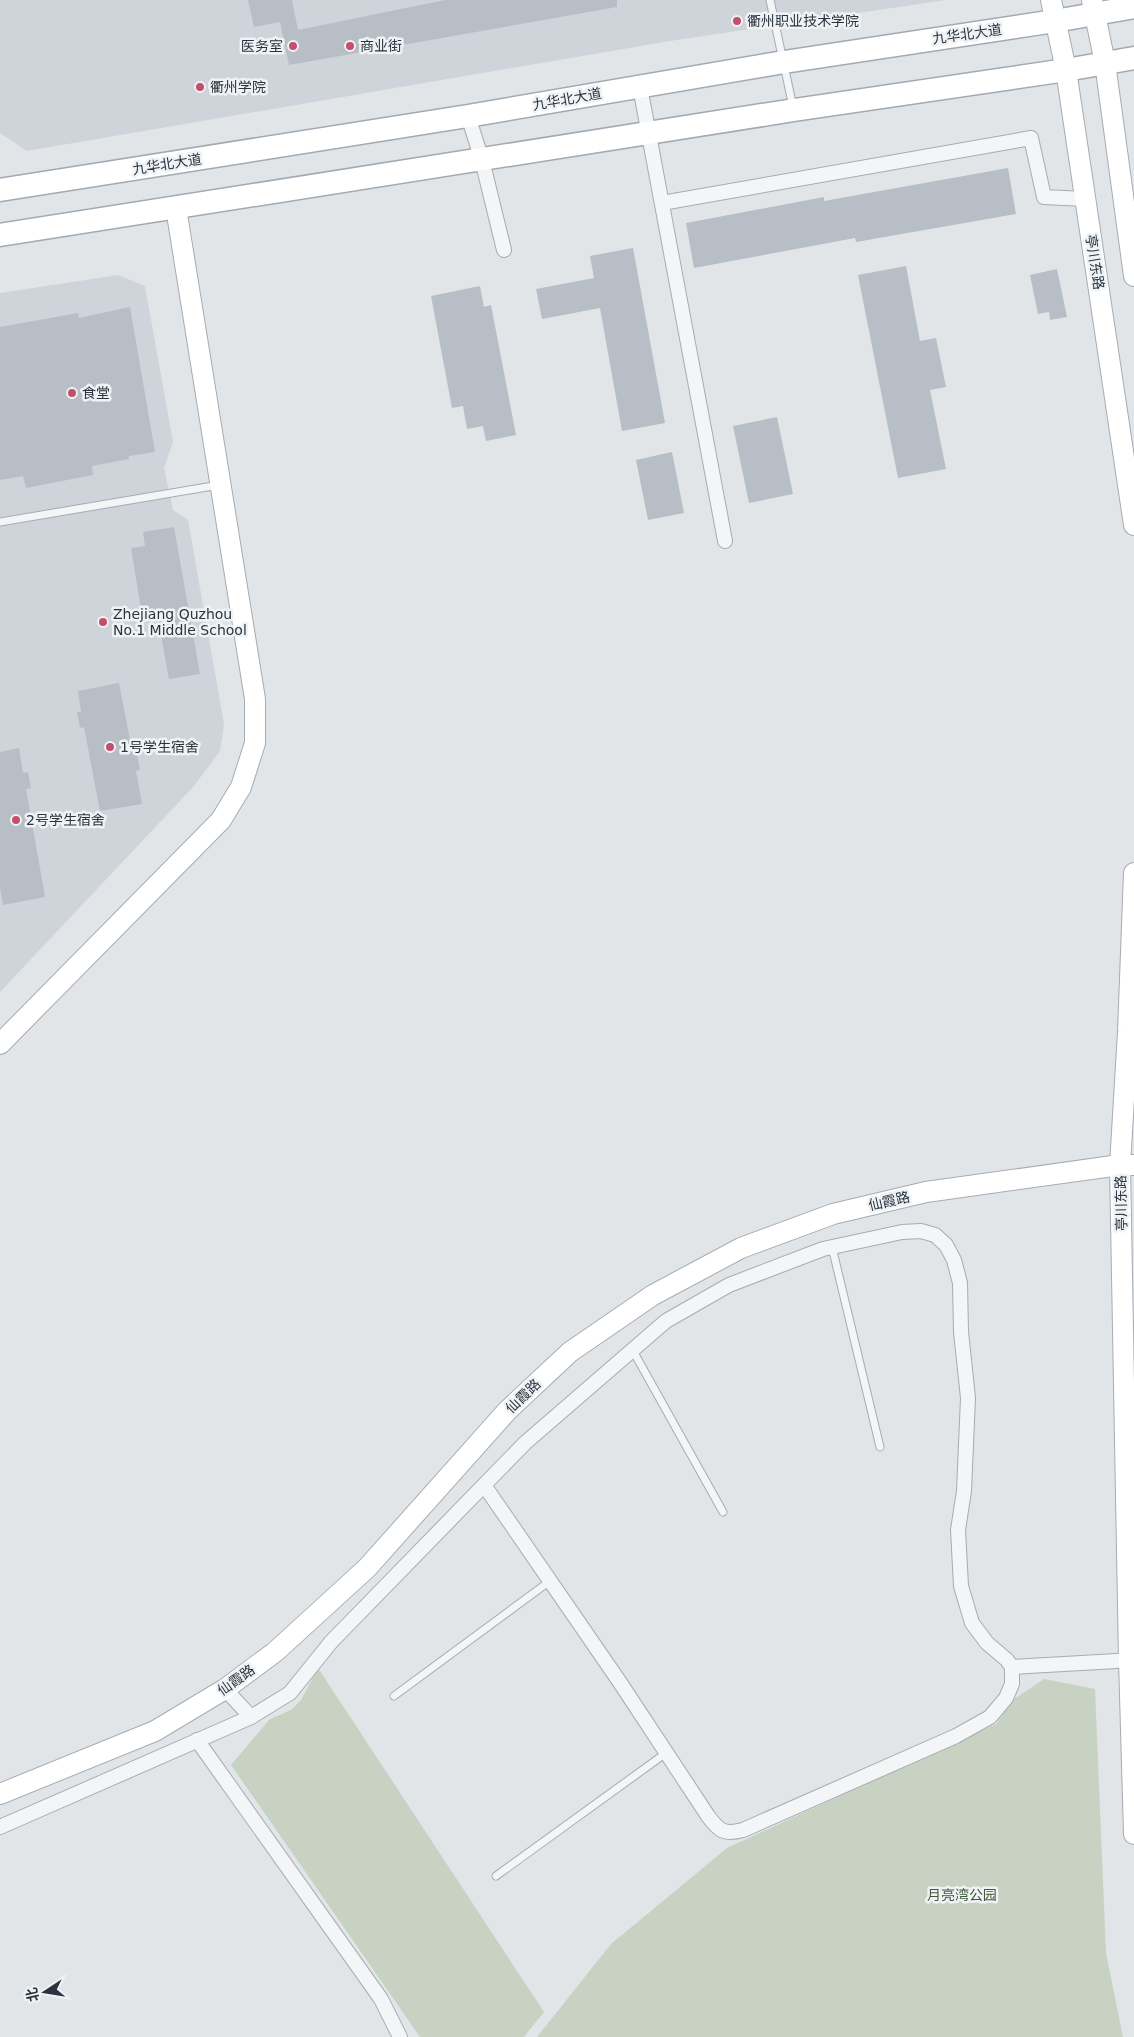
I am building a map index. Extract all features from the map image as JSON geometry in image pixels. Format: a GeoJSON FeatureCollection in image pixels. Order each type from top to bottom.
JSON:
{"type":"FeatureCollection","features":[{"type":"Feature","properties":{"kind":"main road","name":"九华北大道"},"geometry":{"type":"LineString","coordinates":[[0,190],[640,87],[1053,11],[1093,7],[1134,7]]}},
{"type":"Feature","properties":{"kind":"main road"},"geometry":{"type":"LineString","coordinates":[[0,235],[1134,58]]}},
{"type":"Feature","properties":{"kind":"street"},"geometry":{"type":"LineString","coordinates":[[1093,7],[1105,63],[1134,276]]}},
{"type":"Feature","properties":{"kind":"street","name":"亭川东路"},"geometry":{"type":"LineString","coordinates":[[1053,11],[1066,70],[1134,525]]}},
{"type":"Feature","properties":{"kind":"street"},"geometry":{"type":"LineString","coordinates":[[640,87],[725,541]]}},
{"type":"Feature","properties":{"kind":"street"},"geometry":{"type":"LineString","coordinates":[[468,116],[482,160],[504,250]]}},
{"type":"Feature","properties":{"kind":"street"},"geometry":{"type":"LineString","coordinates":[[662,203],[1031,138],[1044,197],[1085,199]]}},
{"type":"Feature","properties":{"kind":"street"},"geometry":{"type":"LineString","coordinates":[[0,1044],[221,820],[242,787],[255,743],[255,698],[176,208]]}},
{"type":"Feature","properties":{"kind":"street","name":"亭川东路"},"geometry":{"type":"LineString","coordinates":[[1134,873],[1128,1032],[1127,1165],[1134,1834]]}},
{"type":"Feature","properties":{"kind":"street","name":"仙霞路"},"geometry":{"type":"LineString","coordinates":[[0,1794],[155,1731],[225,1689],[275,1652],[367,1568],[507,1410],[570,1352],[654,1295],[740,1248],[832,1214],[926,1192],[1127,1165]]}},
{"type":"Feature","properties":{"kind":"street"},"geometry":{"type":"LineString","coordinates":[[0,1827],[251,1718],[290,1693],[331,1642],[484,1485],[525,1443],[666,1321],[729,1285],[823,1249],[902,1232],[921,1231],[935,1235],[946,1245],[954,1260],[960,1283],[961,1332],[968,1398],[964,1491],[958,1530],[961,1586],[972,1623],[986,1643],[1007,1660],[1012,1667],[1012,1684],[1006,1698],[990,1717],[956,1736],[732,1833],[722,1831],[715,1826],[484,1485]]}},
{"type":"Feature","properties":{"kind":"street"},"geometry":{"type":"LineString","coordinates":[[1012,1667],[1131,1660]]}},
{"type":"Feature","properties":{"kind":"street"},"geometry":{"type":"LineString","coordinates":[[225,1689],[251,1718]]}},
{"type":"Feature","properties":{"kind":"street"},"geometry":{"type":"LineString","coordinates":[[197,1740],[381,1998],[400,2037]]}},
{"type":"Feature","properties":{"kind":"lane"},"geometry":{"type":"LineString","coordinates":[[770,0],[794,110]]}},
{"type":"Feature","properties":{"kind":"lane"},"geometry":{"type":"LineString","coordinates":[[0,522],[220,485]]}},
{"type":"Feature","properties":{"kind":"lane"},"geometry":{"type":"LineString","coordinates":[[832,1247],[880,1447]]}},
{"type":"Feature","properties":{"kind":"lane"},"geometry":{"type":"LineString","coordinates":[[632,1349],[723,1512]]}},
{"type":"Feature","properties":{"kind":"lane"},"geometry":{"type":"LineString","coordinates":[[394,1696],[550,1581]]}},
{"type":"Feature","properties":{"kind":"lane"},"geometry":{"type":"LineString","coordinates":[[496,1876],[666,1753]]}},
{"type":"Feature","properties":{"kind":"shaded area","name":"衢州学院"},"geometry":{"type":"Polygon","coordinates":[[[0,0],[946,0],[670,41],[27,151],[0,133],[0,0]]]}},
{"type":"Feature","properties":{"kind":"shaded area","name":"Zhejiang Quzhou No.1 Middle School"},"geometry":{"type":"Polygon","coordinates":[[[118,275],[145,286],[173,442],[164,468],[173,510],[188,520],[224,724],[220,751],[194,786],[0,992],[0,293],[118,275]]]}},
{"type":"Feature","properties":{"kind":"green space"},"geometry":{"type":"Polygon","coordinates":[[[318,1668],[544,2012],[524,2037],[420,2037],[231,1765],[270,1719],[291,1710],[301,1700],[318,1668]]]}},
{"type":"Feature","properties":{"kind":"green space","name":"月亮湾公园"},"geometry":{"type":"Polygon","coordinates":[[[1044,1679],[1095,1689],[1106,1953],[1123,2037],[537,2037],[611,1944],[727,1848],[996,1724],[1014,1699],[1044,1679]]]}},
{"type":"Feature","properties":{"kind":"building","name":"商业街"},"geometry":{"type":"Polygon","coordinates":[[[248,0],[292,0],[298,30],[445,0],[617,0],[617,7],[289,65],[280,22],[254,27],[248,0]]]}},
{"type":"Feature","properties":{"kind":"building"},"geometry":{"type":"Polygon","coordinates":[[[1008,168],[1016,214],[856,242],[855,238],[694,268],[686,223],[824,197],[824,201],[1008,168]]]}},
{"type":"Feature","properties":{"kind":"building"},"geometry":{"type":"Polygon","coordinates":[[[633,248],[665,423],[622,431],[600,308],[542,319],[536,289],[594,278],[590,256],[633,248]]]}},
{"type":"Feature","properties":{"kind":"building"},"geometry":{"type":"Polygon","coordinates":[[[906,266],[920,341],[936,338],[946,387],[930,390],[946,469],[898,478],[858,275],[906,266]]]}},
{"type":"Feature","properties":{"kind":"building"},"geometry":{"type":"Polygon","coordinates":[[[1057,269],[1067,317],[1050,320],[1049,312],[1038,314],[1030,275],[1057,269]]]}},
{"type":"Feature","properties":{"kind":"building"},"geometry":{"type":"Polygon","coordinates":[[[480,286],[484,307],[491,305],[516,435],[486,441],[483,426],[467,429],[463,406],[452,408],[431,296],[480,286]]]}},
{"type":"Feature","properties":{"kind":"building","name":"食堂"},"geometry":{"type":"Polygon","coordinates":[[[130,307],[155,452],[129,456],[129,459],[92,466],[93,475],[26,488],[23,476],[0,480],[0,327],[78,313],[79,318],[130,307]]]}},
{"type":"Feature","properties":{"kind":"building"},"geometry":{"type":"Polygon","coordinates":[[[777,417],[793,494],[749,503],[733,426],[777,417]]]}},
{"type":"Feature","properties":{"kind":"building"},"geometry":{"type":"Polygon","coordinates":[[[672,452],[684,513],[648,520],[636,460],[672,452]]]}},
{"type":"Feature","properties":{"kind":"building"},"geometry":{"type":"Polygon","coordinates":[[[174,527],[200,674],[169,679],[158,619],[143,621],[131,548],[145,546],[143,532],[174,527]]]}},
{"type":"Feature","properties":{"kind":"building","name":"1号学生宿舍"},"geometry":{"type":"Polygon","coordinates":[[[119,683],[133,755],[137,755],[140,770],[136,771],[142,804],[100,811],[84,727],[80,728],[77,712],[81,712],[78,691],[119,683]]]}},
{"type":"Feature","properties":{"kind":"building","name":"2号学生宿舍"},"geometry":{"type":"Polygon","coordinates":[[[19,748],[23,773],[28,772],[31,788],[26,789],[45,897],[3,905],[0,888],[0,752],[19,748]]]}},
{"type":"Feature","properties":{"kind":"place","name":"衢州职业技术学院"},"geometry":{"type":"Point","coordinates":[737,21]}},
{"type":"Feature","properties":{"kind":"place","name":"医务室"},"geometry":{"type":"Point","coordinates":[293,46]}},
{"type":"Feature","properties":{"kind":"place","name":"商业街"},"geometry":{"type":"Point","coordinates":[350,46]}},
{"type":"Feature","properties":{"kind":"place","name":"衢州学院"},"geometry":{"type":"Point","coordinates":[200,87]}},
{"type":"Feature","properties":{"kind":"place","name":"食堂"},"geometry":{"type":"Point","coordinates":[72,393]}},
{"type":"Feature","properties":{"kind":"place","name":"Zhejiang Quzhou No.1 Middle School"},"geometry":{"type":"Point","coordinates":[103,622]}},
{"type":"Feature","properties":{"kind":"place","name":"1号学生宿舍"},"geometry":{"type":"Point","coordinates":[110,747]}},
{"type":"Feature","properties":{"kind":"place","name":"2号学生宿舍"},"geometry":{"type":"Point","coordinates":[16,820]}}]}
